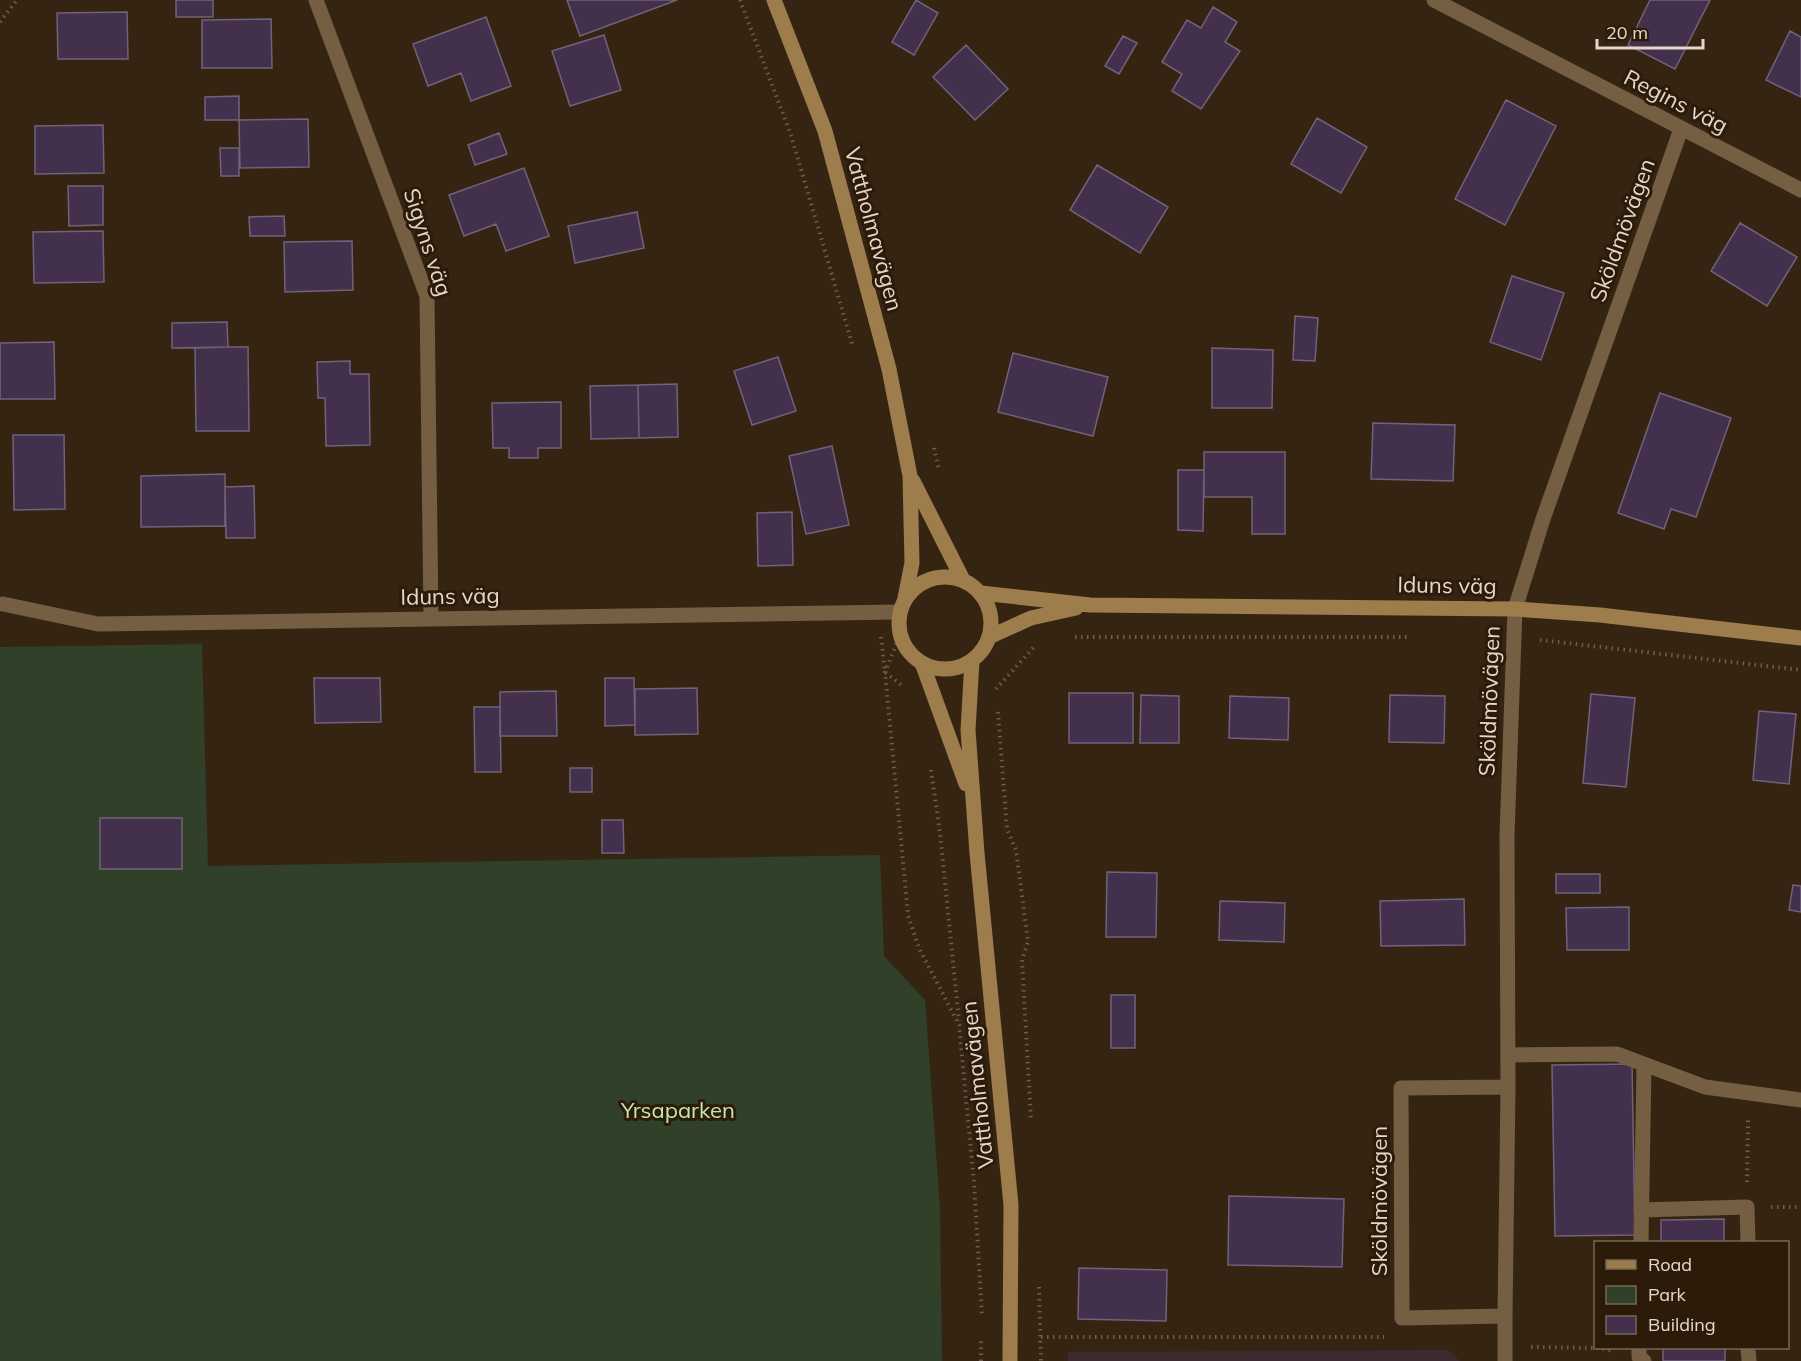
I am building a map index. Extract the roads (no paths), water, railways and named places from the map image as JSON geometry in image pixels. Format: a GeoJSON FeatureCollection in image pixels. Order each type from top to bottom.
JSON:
{"type":"FeatureCollection","features":[{"type":"Feature","properties":{"kind":"main road","name":"Vattholmavägen"},"geometry":{"type":"LineString","coordinates":[[774,0],[825,131],[889,369],[910,476],[912,563],[902,605]]}},
{"type":"Feature","properties":{"kind":"main road","name":"Vattholmavägen"},"geometry":{"type":"LineString","coordinates":[[910,476],[963,580]]}},
{"type":"Feature","properties":{"kind":"main road"},"geometry":{"type":"LineString","coordinates":[[936,577],[963,580],[981,594],[989,606],[992,620],[989,637],[983,650],[972,661],[951,669],[933,668],[910,654],[900,636],[902,605],[923,582],[936,577]]}},
{"type":"Feature","properties":{"kind":"main road","name":"Iduns väg"},"geometry":{"type":"LineString","coordinates":[[981,594],[1090,605],[1515,609],[1600,615],[1801,638]]}},
{"type":"Feature","properties":{"kind":"main road","name":"Iduns väg"},"geometry":{"type":"LineString","coordinates":[[989,637],[1031,618],[1090,605]]}},
{"type":"Feature","properties":{"kind":"main road","name":"Vattholmavägen"},"geometry":{"type":"LineString","coordinates":[[972,661],[968,730],[973,805],[1011,1205],[1010,1361]]}},
{"type":"Feature","properties":{"kind":"main road","name":"Vattholmavägen"},"geometry":{"type":"LineString","coordinates":[[922,663],[973,805]]}},
{"type":"Feature","properties":{"kind":"street","name":"Sigyns väg"},"geometry":{"type":"LineString","coordinates":[[316,0],[427,296],[431,619]]}},
{"type":"Feature","properties":{"kind":"street","name":"Regins väg"},"geometry":{"type":"LineString","coordinates":[[1434,0],[1801,190]]}},
{"type":"Feature","properties":{"kind":"street","name":"Sköldmövägen"},"geometry":{"type":"LineString","coordinates":[[1505,1361],[1508,1087],[1507,835],[1515,609],[1543,519],[1681,129]]}},
{"type":"Feature","properties":{"kind":"street","name":"Iduns väg"},"geometry":{"type":"LineString","coordinates":[[3,604],[98,624],[431,619],[902,605]]}},
{"type":"Feature","properties":{"kind":"street"},"geometry":{"type":"LineString","coordinates":[[1508,1055],[1617,1053],[1705,1087],[1801,1100]]}},
{"type":"Feature","properties":{"kind":"street"},"geometry":{"type":"LineString","coordinates":[[1641,1241],[1644,1065]]}},
{"type":"Feature","properties":{"kind":"street","name":"Sköldmövägen"},"geometry":{"type":"LineString","coordinates":[[1505,1316],[1402,1318],[1401,1088],[1508,1087]]}},
{"type":"Feature","properties":{"kind":"street"},"geometry":{"type":"LineString","coordinates":[[1641,1210],[1747,1208],[1748,1241]]}},
{"type":"Feature","properties":{"kind":"park label","name":"Yrsaparken"},"geometry":{"type":"Point","coordinates":[678,1110]}}]}
